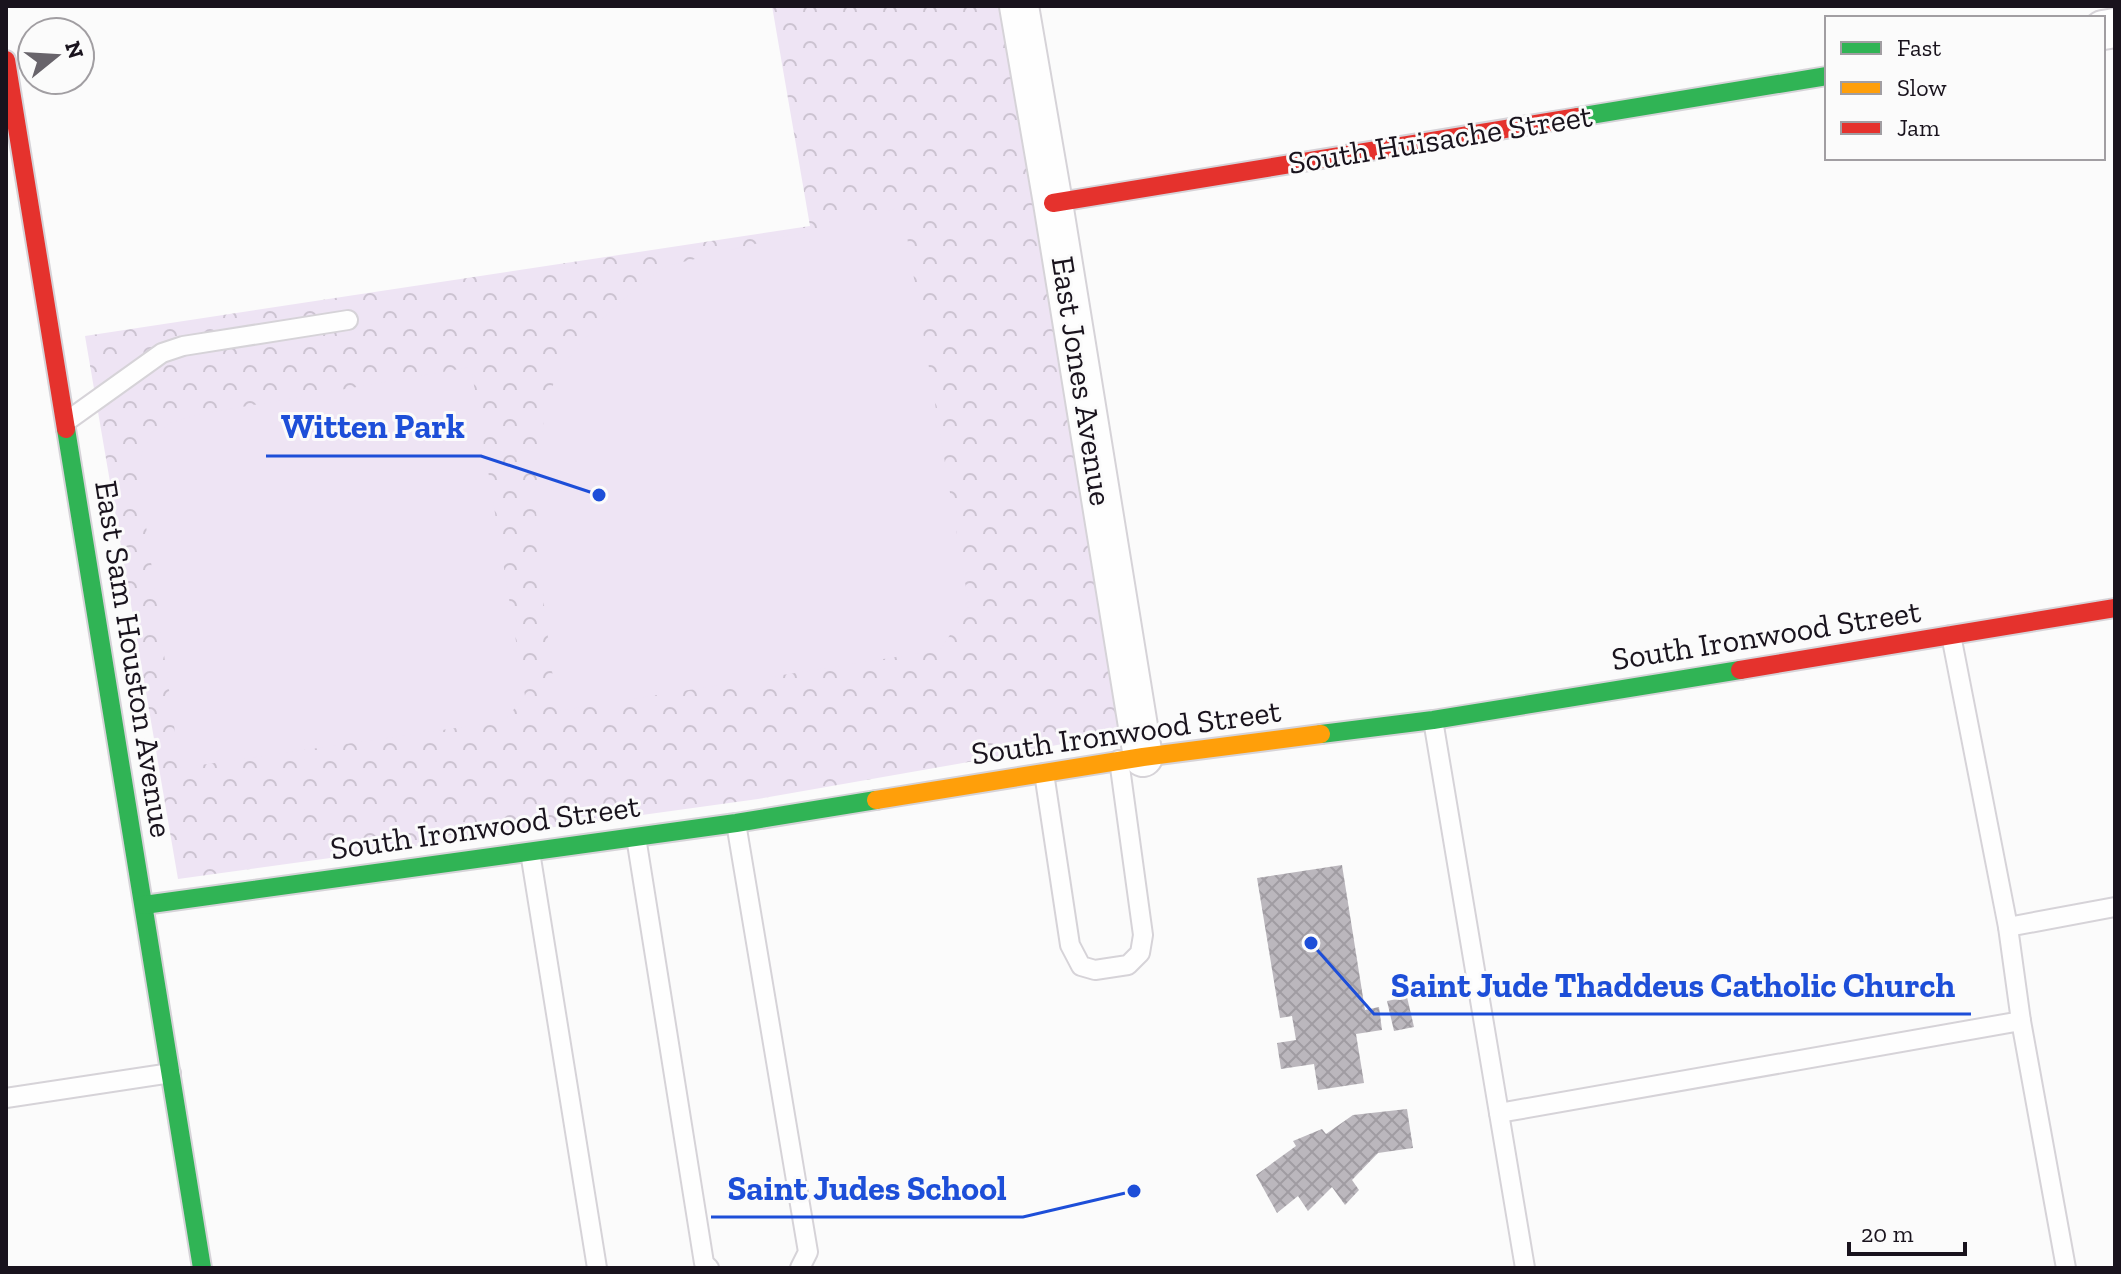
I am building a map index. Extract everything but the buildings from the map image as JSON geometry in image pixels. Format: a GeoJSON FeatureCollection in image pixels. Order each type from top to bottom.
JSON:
{"type":"FeatureCollection","features":[{"type":"Feature","properties":{"kind":"street","name":"East Jones Avenue"},"geometry":{"type":"LineString","coordinates":[[1019,6],[1053,203],[1131,759]]}},
{"type":"Feature","properties":{"kind":"street","name":"East Sam Houston Avenue"},"geometry":{"type":"LineString","coordinates":[[6,60],[202,1268]]}},
{"type":"Feature","properties":{"kind":"street","name":"South Huisache Street"},"geometry":{"type":"LineString","coordinates":[[1053,203],[1825,76]]}},
{"type":"Feature","properties":{"kind":"street","name":"South Ironwood Street"},"geometry":{"type":"LineString","coordinates":[[144,905],[736,823],[1131,759],[1433,720],[2115,608]]}},
{"type":"Feature","properties":{"kind":"lane"},"geometry":{"type":"LineString","coordinates":[[65,423],[162,353],[183,346],[348,320]]}},
{"type":"Feature","properties":{"kind":"lane"},"geometry":{"type":"LineString","coordinates":[[1951,635],[2008,927],[2021,1021],[2066,1268]]}},
{"type":"Feature","properties":{"kind":"lane"},"geometry":{"type":"LineString","coordinates":[[1433,720],[1525,1268]]}},
{"type":"Feature","properties":{"kind":"lane"},"geometry":{"type":"LineString","coordinates":[[1044,773],[1070,945],[1081,966],[1095,970],[1128,965],[1140,953],[1143,935],[1131,759]]}},
{"type":"Feature","properties":{"kind":"lane"},"geometry":{"type":"LineString","coordinates":[[736,823],[808,1252],[800,1268]]}},
{"type":"Feature","properties":{"kind":"lane"},"geometry":{"type":"LineString","coordinates":[[636,837],[704,1263],[709,1268]]}},
{"type":"Feature","properties":{"kind":"lane"},"geometry":{"type":"LineString","coordinates":[[530,851],[597,1268]]}},
{"type":"Feature","properties":{"kind":"lane"},"geometry":{"type":"LineString","coordinates":[[2008,927],[2115,907]]}},
{"type":"Feature","properties":{"kind":"lane"},"geometry":{"type":"LineString","coordinates":[[1499,1113],[2021,1021]]}},
{"type":"Feature","properties":{"kind":"lane"},"geometry":{"type":"LineString","coordinates":[[6,1098],[171,1073]]}},
{"type":"Feature","properties":{"kind":"green space"},"geometry":{"type":"Polygon","coordinates":[[[772,6],[1001,6],[1122,716],[1116,730],[1092,738],[997,757],[758,799],[178,879],[85,336],[810,226],[772,6]]]}},
{"type":"Feature","properties":{"kind":"green space"},"geometry":{"type":"Polygon","coordinates":[[[902,207],[969,606],[940,650],[557,711],[535,497],[543,425],[556,373],[601,320],[643,282],[667,266],[902,207]]]}},
{"type":"Feature","properties":{"kind":"green space"},"geometry":{"type":"Polygon","coordinates":[[[471,367],[525,696],[504,721],[180,768],[138,469],[145,444],[170,423],[196,415],[471,367]]]}},
{"type":"Feature","properties":{"kind":"traffic: fast"},"geometry":{"type":"LineString","coordinates":[[1578,117],[1825,76]]}},
{"type":"Feature","properties":{"kind":"traffic: fast"},"geometry":{"type":"LineString","coordinates":[[66,429],[202,1268]]}},
{"type":"Feature","properties":{"kind":"traffic: fast"},"geometry":{"type":"LineString","coordinates":[[1321,734],[1433,720],[1740,670]]}},
{"type":"Feature","properties":{"kind":"traffic: fast"},"geometry":{"type":"LineString","coordinates":[[144,905],[736,823],[876,800]]}},
{"type":"Feature","properties":{"kind":"traffic: slow"},"geometry":{"type":"LineString","coordinates":[[876,800],[1143,757],[1321,734]]}},
{"type":"Feature","properties":{"kind":"traffic: jam"},"geometry":{"type":"LineString","coordinates":[[6,60],[66,429]]}},
{"type":"Feature","properties":{"kind":"traffic: jam"},"geometry":{"type":"LineString","coordinates":[[1053,203],[1578,117]]}},
{"type":"Feature","properties":{"kind":"traffic: jam"},"geometry":{"type":"LineString","coordinates":[[1740,670],[2115,608]]}},
{"type":"Feature","properties":{"kind":"place","name":"Witten Park"},"geometry":{"type":"Point","coordinates":[599,495]}},
{"type":"Feature","properties":{"kind":"place","name":"Saint Jude Thaddeus Catholic Church"},"geometry":{"type":"Point","coordinates":[1311,943]}},
{"type":"Feature","properties":{"kind":"place","name":"Saint Judes School"},"geometry":{"type":"Point","coordinates":[1134,1191]}}]}
